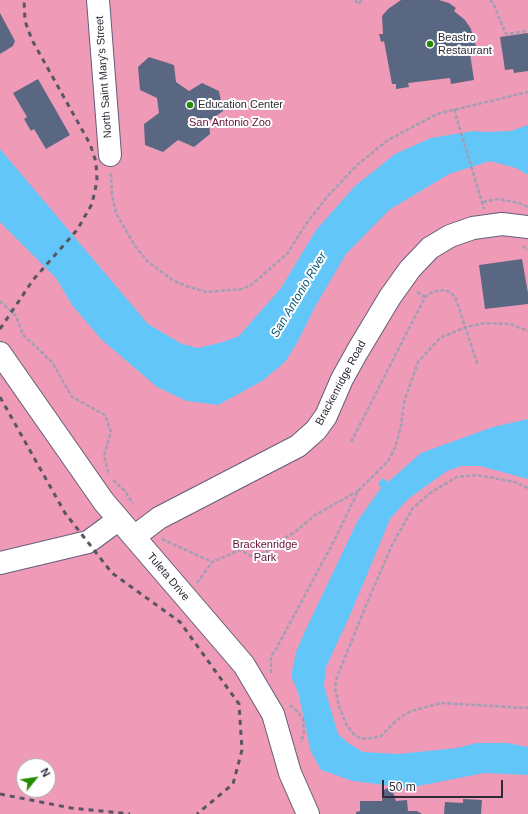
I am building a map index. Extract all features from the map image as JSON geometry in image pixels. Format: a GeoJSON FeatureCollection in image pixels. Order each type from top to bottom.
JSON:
{"type":"FeatureCollection","features":[{"type":"Feature","properties":{"kind":"street","name":"North Saint Mary's Street"},"geometry":{"type":"LineString","coordinates":[[98,0],[110,155]]}},
{"type":"Feature","properties":{"kind":"street","name":"Brackenridge Road"},"geometry":{"type":"LineString","coordinates":[[134,537],[159,518],[288,452],[308,439],[326,416],[342,379],[356,352],[390,297],[410,269],[439,242],[459,232],[487,225],[515,225],[522,234]]}},
{"type":"Feature","properties":{"kind":"street","name":"Tuleta Drive"},"geometry":{"type":"LineString","coordinates":[[0,353],[104,502],[127,515],[134,537],[244,665],[273,714],[290,773],[308,814]]}},
{"type":"Feature","properties":{"kind":"street"},"geometry":{"type":"LineString","coordinates":[[0,563],[88,542],[127,515]]}},
{"type":"Feature","properties":{"kind":"path"},"geometry":{"type":"LineString","coordinates":[[355,0],[358,4],[362,0]]}},
{"type":"Feature","properties":{"kind":"path"},"geometry":{"type":"LineString","coordinates":[[490,0],[506,34],[528,31]]}},
{"type":"Feature","properties":{"kind":"path"},"geometry":{"type":"LineString","coordinates":[[110,155],[112,195],[116,213],[135,246],[147,261],[174,280],[189,287],[207,292],[242,290],[251,285],[287,254],[306,224],[327,197],[357,165],[388,140],[437,114],[528,92]]}},
{"type":"Feature","properties":{"kind":"path"},"geometry":{"type":"LineString","coordinates":[[454,109],[483,202],[487,225]]}},
{"type":"Feature","properties":{"kind":"path"},"geometry":{"type":"LineString","coordinates":[[483,202],[498,199],[519,202],[528,207]]}},
{"type":"Feature","properties":{"kind":"path"},"geometry":{"type":"LineString","coordinates":[[522,234],[528,250]]}},
{"type":"Feature","properties":{"kind":"path"},"geometry":{"type":"LineString","coordinates":[[412,288],[425,297]]}},
{"type":"Feature","properties":{"kind":"path"},"geometry":{"type":"LineString","coordinates":[[351,442],[425,297],[434,291],[446,290],[455,296],[478,366]]}},
{"type":"Feature","properties":{"kind":"path"},"geometry":{"type":"LineString","coordinates":[[0,301],[16,316],[23,335],[52,362],[72,397],[105,415],[111,432],[104,456],[110,478],[125,491],[127,515]]}},
{"type":"Feature","properties":{"kind":"path"},"geometry":{"type":"LineString","coordinates":[[186,599],[212,562],[240,550],[252,556],[266,552],[295,532],[315,515],[358,491],[388,460],[395,448],[401,426],[404,402],[418,362],[440,338],[466,327],[485,322],[510,324],[528,331]]}},
{"type":"Feature","properties":{"kind":"path"},"geometry":{"type":"LineString","coordinates":[[528,488],[515,482],[477,475],[457,477],[430,493],[413,508],[392,545],[337,677],[335,688],[339,706],[346,724],[355,736],[366,739],[381,736],[398,719],[411,711],[441,703],[528,708]]}},
{"type":"Feature","properties":{"kind":"path"},"geometry":{"type":"LineString","coordinates":[[272,680],[270,656],[276,649],[336,537],[358,491]]}},
{"type":"Feature","properties":{"kind":"path"},"geometry":{"type":"LineString","coordinates":[[160,538],[212,562]]}},
{"type":"Feature","properties":{"kind":"path"},"geometry":{"type":"LineString","coordinates":[[286,701],[303,719],[304,732],[300,744]]}},
{"type":"Feature","properties":{"kind":"green space","name":"Brackenridge Park"},"geometry":{"type":"Polygon","coordinates":[[[0,0],[528,0],[528,814],[0,814],[0,0]]]}},
{"type":"Feature","properties":{"kind":"water","name":"San Antonio River"},"geometry":{"type":"Polygon","coordinates":[[[528,125],[528,175],[516,168],[490,161],[449,174],[389,210],[346,254],[285,362],[262,381],[218,405],[187,401],[157,387],[101,339],[72,305],[56,278],[0,222],[0,149],[148,324],[182,344],[198,348],[223,342],[239,336],[281,288],[316,230],[355,186],[395,154],[431,138],[474,131],[511,131],[528,125]]]}},
{"type":"Feature","properties":{"kind":"water"},"geometry":{"type":"Polygon","coordinates":[[[528,419],[528,479],[480,466],[461,466],[447,471],[408,499],[390,519],[351,613],[326,667],[324,686],[338,734],[348,743],[363,752],[398,754],[457,748],[477,743],[507,743],[528,747],[528,775],[484,773],[408,788],[353,781],[321,770],[311,752],[298,692],[291,676],[296,652],[305,631],[358,520],[381,488],[378,483],[383,478],[388,482],[421,453],[493,427],[528,419]]]}},
{"type":"Feature","properties":{"kind":"building","name":"Beastro Restaurant"},"geometry":{"type":"Polygon","coordinates":[[[401,0],[439,0],[449,3],[456,8],[454,11],[465,20],[471,29],[476,46],[469,47],[474,80],[451,84],[450,78],[408,83],[409,87],[396,89],[396,84],[392,84],[384,41],[381,42],[379,34],[383,34],[382,16],[388,9],[401,0]]]}},
{"type":"Feature","properties":{"kind":"building"},"geometry":{"type":"Polygon","coordinates":[[[0,13],[15,41],[13,46],[0,54],[0,13]]]}},
{"type":"Feature","properties":{"kind":"building"},"geometry":{"type":"Polygon","coordinates":[[[528,33],[528,71],[514,73],[513,69],[505,70],[500,37],[528,33]]]}},
{"type":"Feature","properties":{"kind":"building","name":"Education Center"},"geometry":{"type":"Polygon","coordinates":[[[149,57],[174,65],[176,82],[189,91],[202,83],[219,91],[223,111],[209,121],[210,134],[194,147],[178,140],[163,152],[145,145],[144,124],[159,113],[157,98],[140,90],[138,67],[149,57]]]}},
{"type":"Feature","properties":{"kind":"building"},"geometry":{"type":"Polygon","coordinates":[[[38,79],[70,135],[46,149],[34,129],[31,131],[24,119],[27,117],[13,93],[38,79]]]}},
{"type":"Feature","properties":{"kind":"building"},"geometry":{"type":"Polygon","coordinates":[[[522,259],[528,293],[528,304],[485,309],[479,265],[522,259]]]}},
{"type":"Feature","properties":{"kind":"building"},"geometry":{"type":"Polygon","coordinates":[[[389,787],[392,789],[396,801],[407,800],[408,811],[417,811],[422,814],[356,814],[356,812],[360,811],[360,801],[382,801],[384,790],[389,787]]]}},
{"type":"Feature","properties":{"kind":"building"},"geometry":{"type":"Polygon","coordinates":[[[463,799],[482,800],[481,814],[444,814],[445,802],[463,803],[463,799]]]}},
{"type":"Feature","properties":{"kind":"railway"},"geometry":{"type":"LineString","coordinates":[[0,329],[33,280],[77,230],[92,204],[97,181],[96,162],[90,144],[32,40],[25,21],[24,0]]}},
{"type":"Feature","properties":{"kind":"railway"},"geometry":{"type":"LineString","coordinates":[[0,397],[65,513],[112,573],[180,622],[239,704],[242,750],[233,784],[197,814]]}},
{"type":"Feature","properties":{"kind":"railway"},"geometry":{"type":"LineString","coordinates":[[0,794],[71,808],[130,814]]}},
{"type":"Feature","properties":{"kind":"place","name":"Beastro Restaurant"},"geometry":{"type":"Point","coordinates":[430,44]}},
{"type":"Feature","properties":{"kind":"place","name":"Education Center"},"geometry":{"type":"Point","coordinates":[190,105]}},
{"type":"Feature","properties":{"kind":"park label","name":"San Antonio Zoo"},"geometry":{"type":"Point","coordinates":[230,123]}}]}
